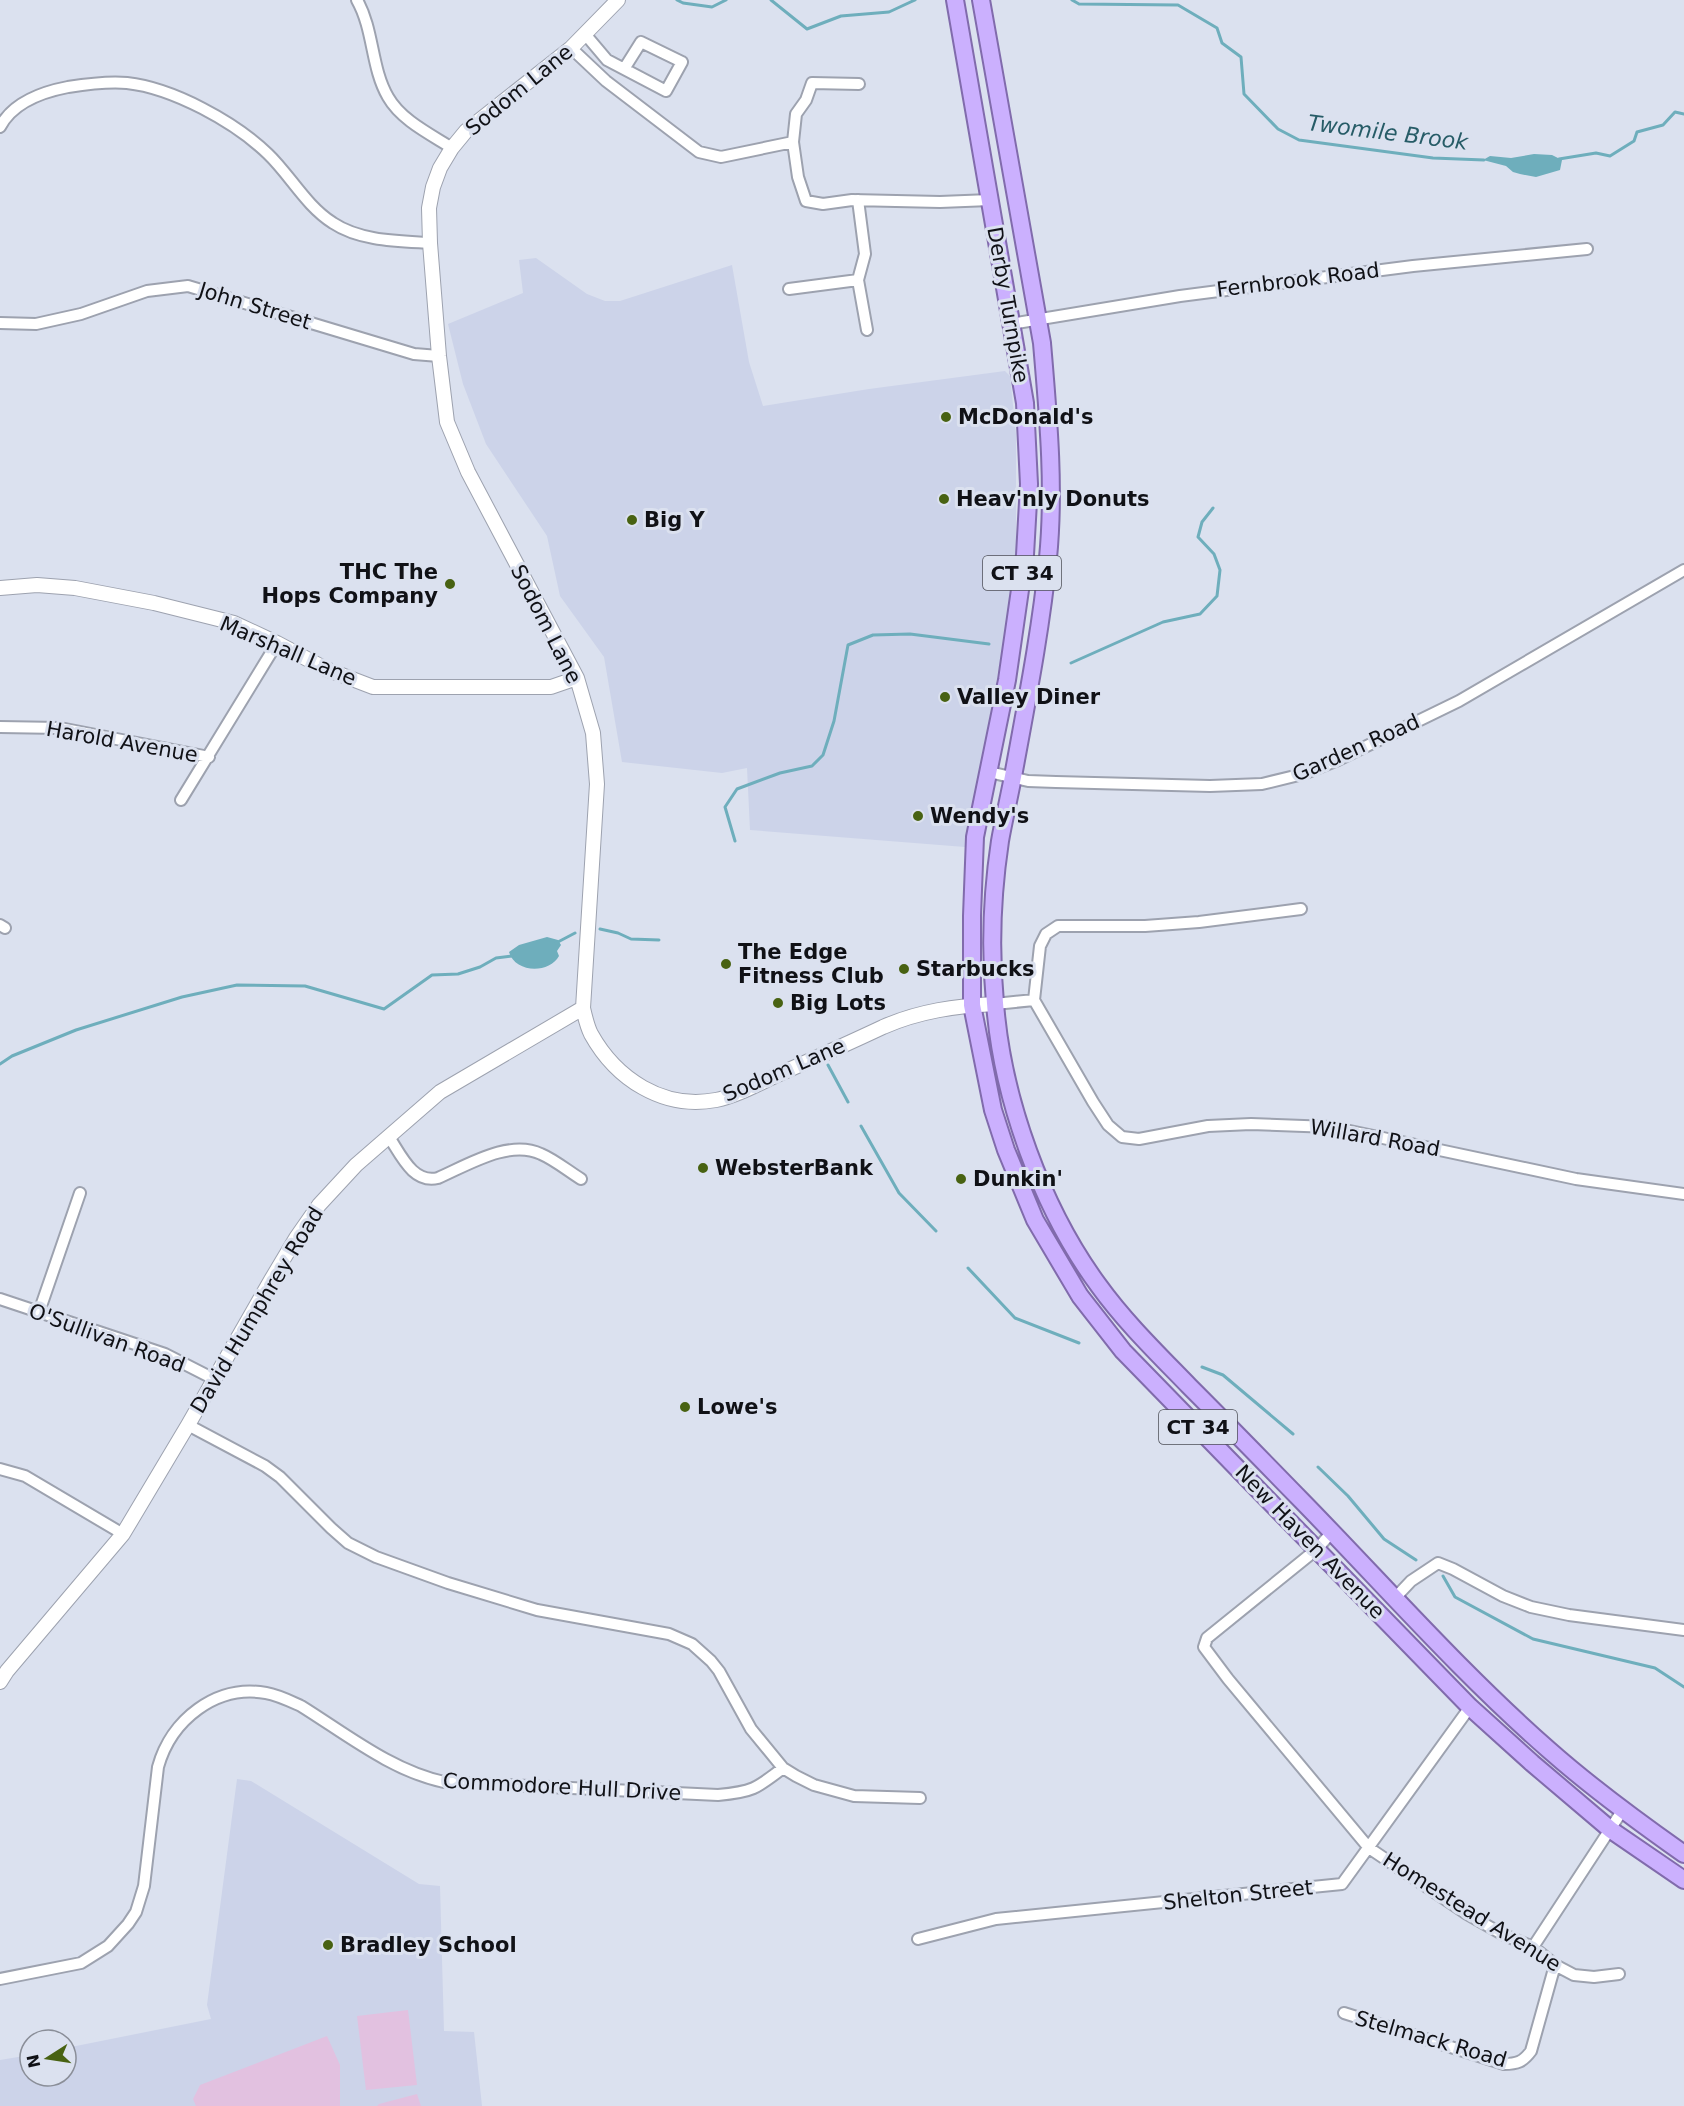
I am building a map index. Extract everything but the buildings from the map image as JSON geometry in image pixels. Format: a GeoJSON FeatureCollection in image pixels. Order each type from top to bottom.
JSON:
{"type":"FeatureCollection","features":[{"type":"Feature","properties":{"kind":"highway","name":"Derby Turnpike"},"geometry":{"type":"LineString","coordinates":[[955,0],[1025,403],[1029,484],[1025,555],[1007,680],[975,837],[972,1005]]}},
{"type":"Feature","properties":{"kind":"highway","name":"Derby Turnpike"},"geometry":{"type":"LineString","coordinates":[[981,0],[1043,352],[1050,485],[1048,556],[1030,681],[1000,841],[993,916],[994,1004]]}},
{"type":"Feature","properties":{"kind":"highway"},"geometry":{"type":"LineString","coordinates":[[1016,355],[1043,352]]}},
{"type":"Feature","properties":{"kind":"highway"},"geometry":{"type":"LineString","coordinates":[[988,781],[1012,785]]}},
{"type":"Feature","properties":{"kind":"highway","name":"New Haven Avenue"},"geometry":{"type":"LineString","coordinates":[[994,1004],[1005,1070],[1026,1144],[1055,1214],[1099,1287],[1140,1336],[1332,1532],[1394,1599],[1547,1749],[1622,1811],[1684,1854]]}},
{"type":"Feature","properties":{"kind":"highway","name":"New Haven Avenue"},"geometry":{"type":"LineString","coordinates":[[972,1005],[993,1110],[1006,1150],[1035,1220],[1074,1286],[1123,1351],[1470,1707],[1611,1830],[1684,1880]]}},
{"type":"Feature","properties":{"kind":"street"},"geometry":{"type":"LineString","coordinates":[[357,0],[368,26],[382,84],[388,97],[404,116],[452,148]]}},
{"type":"Feature","properties":{"kind":"street","name":"Sodom Lane"},"geometry":{"type":"LineString","coordinates":[[618,0],[572,48],[466,131],[440,168],[429,208],[439,356],[447,422],[468,472],[577,678],[593,733],[597,784],[583,1008],[590,1032],[609,1062],[644,1090],[665,1097],[693,1101],[717,1100],[738,1093],[884,1027],[927,1011],[994,1004]]}},
{"type":"Feature","properties":{"kind":"street"},"geometry":{"type":"LineString","coordinates":[[585,34],[602,55],[624,69],[666,91],[682,62],[640,42],[624,69]]}},
{"type":"Feature","properties":{"kind":"street"},"geometry":{"type":"LineString","coordinates":[[572,48],[606,81],[699,152],[721,157],[793,142]]}},
{"type":"Feature","properties":{"kind":"street"},"geometry":{"type":"LineString","coordinates":[[0,127],[15,109],[45,93],[92,84],[127,83],[144,87],[195,104],[256,142],[313,206],[342,229],[368,237],[430,243]]}},
{"type":"Feature","properties":{"kind":"street"},"geometry":{"type":"LineString","coordinates":[[859,84],[812,83],[806,100],[796,114],[793,142],[798,177],[806,201],[823,204],[858,200],[940,202],[990,200]]}},
{"type":"Feature","properties":{"kind":"street"},"geometry":{"type":"LineString","coordinates":[[858,200],[865,254],[858,280],[867,330]]}},
{"type":"Feature","properties":{"kind":"street","name":"Fernbrook Road"},"geometry":{"type":"LineString","coordinates":[[1011,324],[1189,294],[1413,266],[1587,249]]}},
{"type":"Feature","properties":{"kind":"street"},"geometry":{"type":"LineString","coordinates":[[789,289],[858,280]]}},
{"type":"Feature","properties":{"kind":"street","name":"John Street"},"geometry":{"type":"LineString","coordinates":[[0,323],[36,324],[81,314],[147,291],[188,286],[414,354],[439,356]]}},
{"type":"Feature","properties":{"kind":"street","name":"Garden Road"},"geometry":{"type":"LineString","coordinates":[[1012,785],[1028,781],[1230,786],[1262,784],[1303,774],[1338,760],[1459,701],[1684,570]]}},
{"type":"Feature","properties":{"kind":"street","name":"Marshall Lane"},"geometry":{"type":"LineString","coordinates":[[0,588],[37,585],[75,588],[154,603],[234,623],[326,669],[373,687],[551,687],[577,678]]}},
{"type":"Feature","properties":{"kind":"street"},"geometry":{"type":"LineString","coordinates":[[181,800],[277,643]]}},
{"type":"Feature","properties":{"kind":"street","name":"Harold Avenue"},"geometry":{"type":"LineString","coordinates":[[0,727],[60,728],[209,757]]}},
{"type":"Feature","properties":{"kind":"street"},"geometry":{"type":"LineString","coordinates":[[994,1004],[1034,1000],[1040,946],[1046,934],[1058,926],[1144,926],[1199,922],[1301,909]]}},
{"type":"Feature","properties":{"kind":"street","name":"Willard Road"},"geometry":{"type":"LineString","coordinates":[[1034,1000],[1098,1110],[1108,1125],[1122,1137],[1139,1139],[1208,1126],[1251,1124],[1331,1126],[1576,1179],[1684,1194]]}},
{"type":"Feature","properties":{"kind":"street","name":"David Humphrey Road"},"geometry":{"type":"LineString","coordinates":[[2,1673],[123,1534],[307,1221],[356,1165],[440,1092],[583,1008]]}},
{"type":"Feature","properties":{"kind":"street"},"geometry":{"type":"LineString","coordinates":[[389,1137],[414,1173],[427,1180],[438,1178],[503,1151],[514,1149],[527,1149],[542,1154],[581,1179]]}},
{"type":"Feature","properties":{"kind":"street"},"geometry":{"type":"LineString","coordinates":[[39,1312],[80,1192]]}},
{"type":"Feature","properties":{"kind":"street","name":"O'Sullivan Road"},"geometry":{"type":"LineString","coordinates":[[0,1299],[165,1354],[214,1379]]}},
{"type":"Feature","properties":{"kind":"street"},"geometry":{"type":"LineString","coordinates":[[188,1425],[265,1466],[280,1477],[348,1543],[376,1557],[448,1583],[537,1610],[669,1634],[692,1644],[719,1671],[751,1729],[783,1768],[814,1785],[855,1796],[920,1798]]}},
{"type":"Feature","properties":{"kind":"street"},"geometry":{"type":"LineString","coordinates":[[0,1469],[25,1476],[123,1534]]}},
{"type":"Feature","properties":{"kind":"street"},"geometry":{"type":"LineString","coordinates":[[1317,1550],[1332,1532]]}},
{"type":"Feature","properties":{"kind":"street","name":"Homestead Avenue"},"geometry":{"type":"LineString","coordinates":[[1317,1550],[1207,1638],[1204,1647],[1369,1848],[1467,1914],[1502,1934],[1533,1947],[1555,1965],[1574,1975],[1594,1977],[1620,1974]]}},
{"type":"Feature","properties":{"kind":"street"},"geometry":{"type":"LineString","coordinates":[[1394,1599],[1411,1581],[1438,1563],[1503,1596],[1531,1607],[1569,1615],[1684,1630]]}},
{"type":"Feature","properties":{"kind":"street","name":"Commodore Hull Drive"},"geometry":{"type":"LineString","coordinates":[[0,1979],[81,1963],[108,1946],[128,1924],[136,1912],[144,1886],[158,1767],[162,1753],[178,1727],[194,1711],[223,1697],[256,1692],[284,1698],[301,1706],[398,1766],[420,1776],[444,1782],[718,1795],[746,1792],[762,1784],[783,1768]]}},
{"type":"Feature","properties":{"kind":"street","name":"Shelton Street"},"geometry":{"type":"LineString","coordinates":[[918,1939],[996,1919],[1342,1884],[1470,1707]]}},
{"type":"Feature","properties":{"kind":"street"},"geometry":{"type":"LineString","coordinates":[[1533,1947],[1622,1811]]}},
{"type":"Feature","properties":{"kind":"street","name":"Stelmack Road"},"geometry":{"type":"LineString","coordinates":[[1344,2013],[1504,2064],[1514,2064],[1525,2060],[1531,2051],[1540,2012],[1555,1965]]}},
{"type":"Feature","properties":{"kind":"shaded area"},"geometry":{"type":"Polygon","coordinates":[[[536,258],[587,294],[605,301],[620,301],[732,265],[749,362],[763,406],[1005,371],[1010,376],[1016,434],[1016,557],[1011,604],[965,847],[750,830],[747,768],[722,773],[622,762],[604,657],[560,596],[547,536],[486,444],[463,384],[448,324],[523,293],[519,260],[536,258]]]}},
{"type":"Feature","properties":{"kind":"shaded area","name":"Bradley School"},"geometry":{"type":"Polygon","coordinates":[[[237,1779],[251,1781],[419,1884],[440,1886],[444,2031],[474,2032],[482,2106],[0,2106],[0,2060],[18,2057],[18,2088],[78,2088],[78,2046],[211,2019],[207,2005],[237,1779]]]}},
{"type":"Feature","properties":{"kind":"shaded area"},"geometry":{"type":"Polygon","coordinates":[[[408,2010],[417,2085],[366,2090],[357,2016],[408,2010]]]}},
{"type":"Feature","properties":{"kind":"shaded area"},"geometry":{"type":"Polygon","coordinates":[[[327,2036],[340,2065],[340,2106],[196,2106],[193,2099],[200,2085],[327,2036]]]}},
{"type":"Feature","properties":{"kind":"shaded area"},"geometry":{"type":"Polygon","coordinates":[[[417,2094],[421,2106],[377,2106],[379,2104],[417,2094]]]}},
{"type":"Feature","properties":{"kind":"water"},"geometry":{"type":"Polygon","coordinates":[[[1534,154],[1552,155],[1562,160],[1560,170],[1536,177],[1513,172],[1506,166],[1483,160],[1490,156],[1511,158],[1534,154]]]}},
{"type":"Feature","properties":{"kind":"water"},"geometry":{"type":"Polygon","coordinates":[[[547,937],[558,940],[561,945],[557,951],[559,956],[548,966],[533,969],[518,964],[512,959],[509,952],[519,945],[547,937]]]}},
{"type":"Feature","properties":{"kind":"waterway","name":"Twomile Brook"},"geometry":{"type":"LineString","coordinates":[[677,0],[712,7],[726,0]]}},
{"type":"Feature","properties":{"kind":"waterway","name":"Twomile Brook"},"geometry":{"type":"LineString","coordinates":[[771,0],[807,29],[841,16],[889,12],[915,0]]}},
{"type":"Feature","properties":{"kind":"waterway","name":"Twomile Brook"},"geometry":{"type":"LineString","coordinates":[[1072,0],[1079,4],[1178,5],[1217,28],[1222,43],[1241,57],[1244,94],[1278,129],[1299,140],[1433,158],[1484,160]]}},
{"type":"Feature","properties":{"kind":"waterway","name":"Twomile Brook"},"geometry":{"type":"LineString","coordinates":[[1559,159],[1596,153],[1610,156],[1634,141],[1637,132],[1663,125],[1675,112],[1684,114]]}},
{"type":"Feature","properties":{"kind":"waterway"},"geometry":{"type":"LineString","coordinates":[[1071,663],[1163,622],[1200,614],[1217,596],[1220,570],[1214,554],[1198,537],[1202,522],[1213,508]]}},
{"type":"Feature","properties":{"kind":"waterway"},"geometry":{"type":"LineString","coordinates":[[735,841],[725,807],[737,789],[780,773],[812,766],[823,755],[834,721],[848,645],[873,635],[910,634],[989,644]]}},
{"type":"Feature","properties":{"kind":"waterway"},"geometry":{"type":"LineString","coordinates":[[600,929],[631,939],[659,940]]}},
{"type":"Feature","properties":{"kind":"waterway"},"geometry":{"type":"LineString","coordinates":[[556,943],[575,933]]}},
{"type":"Feature","properties":{"kind":"waterway"},"geometry":{"type":"LineString","coordinates":[[0,1064],[12,1056],[76,1030],[182,997],[237,985],[305,986],[384,1009],[432,975],[458,974],[480,967],[496,958],[512,956]]}},
{"type":"Feature","properties":{"kind":"waterway"},"geometry":{"type":"LineString","coordinates":[[828,1065],[848,1102]]}},
{"type":"Feature","properties":{"kind":"waterway"},"geometry":{"type":"LineString","coordinates":[[861,1126],[899,1193],[936,1231]]}},
{"type":"Feature","properties":{"kind":"waterway"},"geometry":{"type":"LineString","coordinates":[[968,1268],[1015,1318],[1079,1343]]}},
{"type":"Feature","properties":{"kind":"waterway"},"geometry":{"type":"LineString","coordinates":[[1202,1367],[1223,1375],[1293,1434]]}},
{"type":"Feature","properties":{"kind":"waterway"},"geometry":{"type":"LineString","coordinates":[[1318,1467],[1348,1496],[1384,1539],[1416,1560]]}},
{"type":"Feature","properties":{"kind":"waterway"},"geometry":{"type":"LineString","coordinates":[[1443,1576],[1455,1597],[1533,1639],[1655,1668],[1684,1687]]}},
{"type":"Feature","properties":{"kind":"place","name":"McDonald's"},"geometry":{"type":"Point","coordinates":[946,417]}},
{"type":"Feature","properties":{"kind":"place","name":"Heav'nly Donuts"},"geometry":{"type":"Point","coordinates":[944,499]}},
{"type":"Feature","properties":{"kind":"place","name":"Big Y"},"geometry":{"type":"Point","coordinates":[632,520]}},
{"type":"Feature","properties":{"kind":"place","name":"THC The Hops Company"},"geometry":{"type":"Point","coordinates":[450,584]}},
{"type":"Feature","properties":{"kind":"place","name":"Valley Diner"},"geometry":{"type":"Point","coordinates":[945,697]}},
{"type":"Feature","properties":{"kind":"place","name":"Wendy's"},"geometry":{"type":"Point","coordinates":[918,816]}},
{"type":"Feature","properties":{"kind":"place","name":"The Edge Fitness Club"},"geometry":{"type":"Point","coordinates":[726,964]}},
{"type":"Feature","properties":{"kind":"place","name":"Starbucks"},"geometry":{"type":"Point","coordinates":[904,969]}},
{"type":"Feature","properties":{"kind":"place","name":"Big Lots"},"geometry":{"type":"Point","coordinates":[778,1003]}},
{"type":"Feature","properties":{"kind":"place","name":"WebsterBank"},"geometry":{"type":"Point","coordinates":[703,1168]}},
{"type":"Feature","properties":{"kind":"place","name":"Dunkin'"},"geometry":{"type":"Point","coordinates":[961,1179]}},
{"type":"Feature","properties":{"kind":"place","name":"Lowe's"},"geometry":{"type":"Point","coordinates":[685,1407]}},
{"type":"Feature","properties":{"kind":"place","name":"Bradley School"},"geometry":{"type":"Point","coordinates":[328,1945]}}]}
